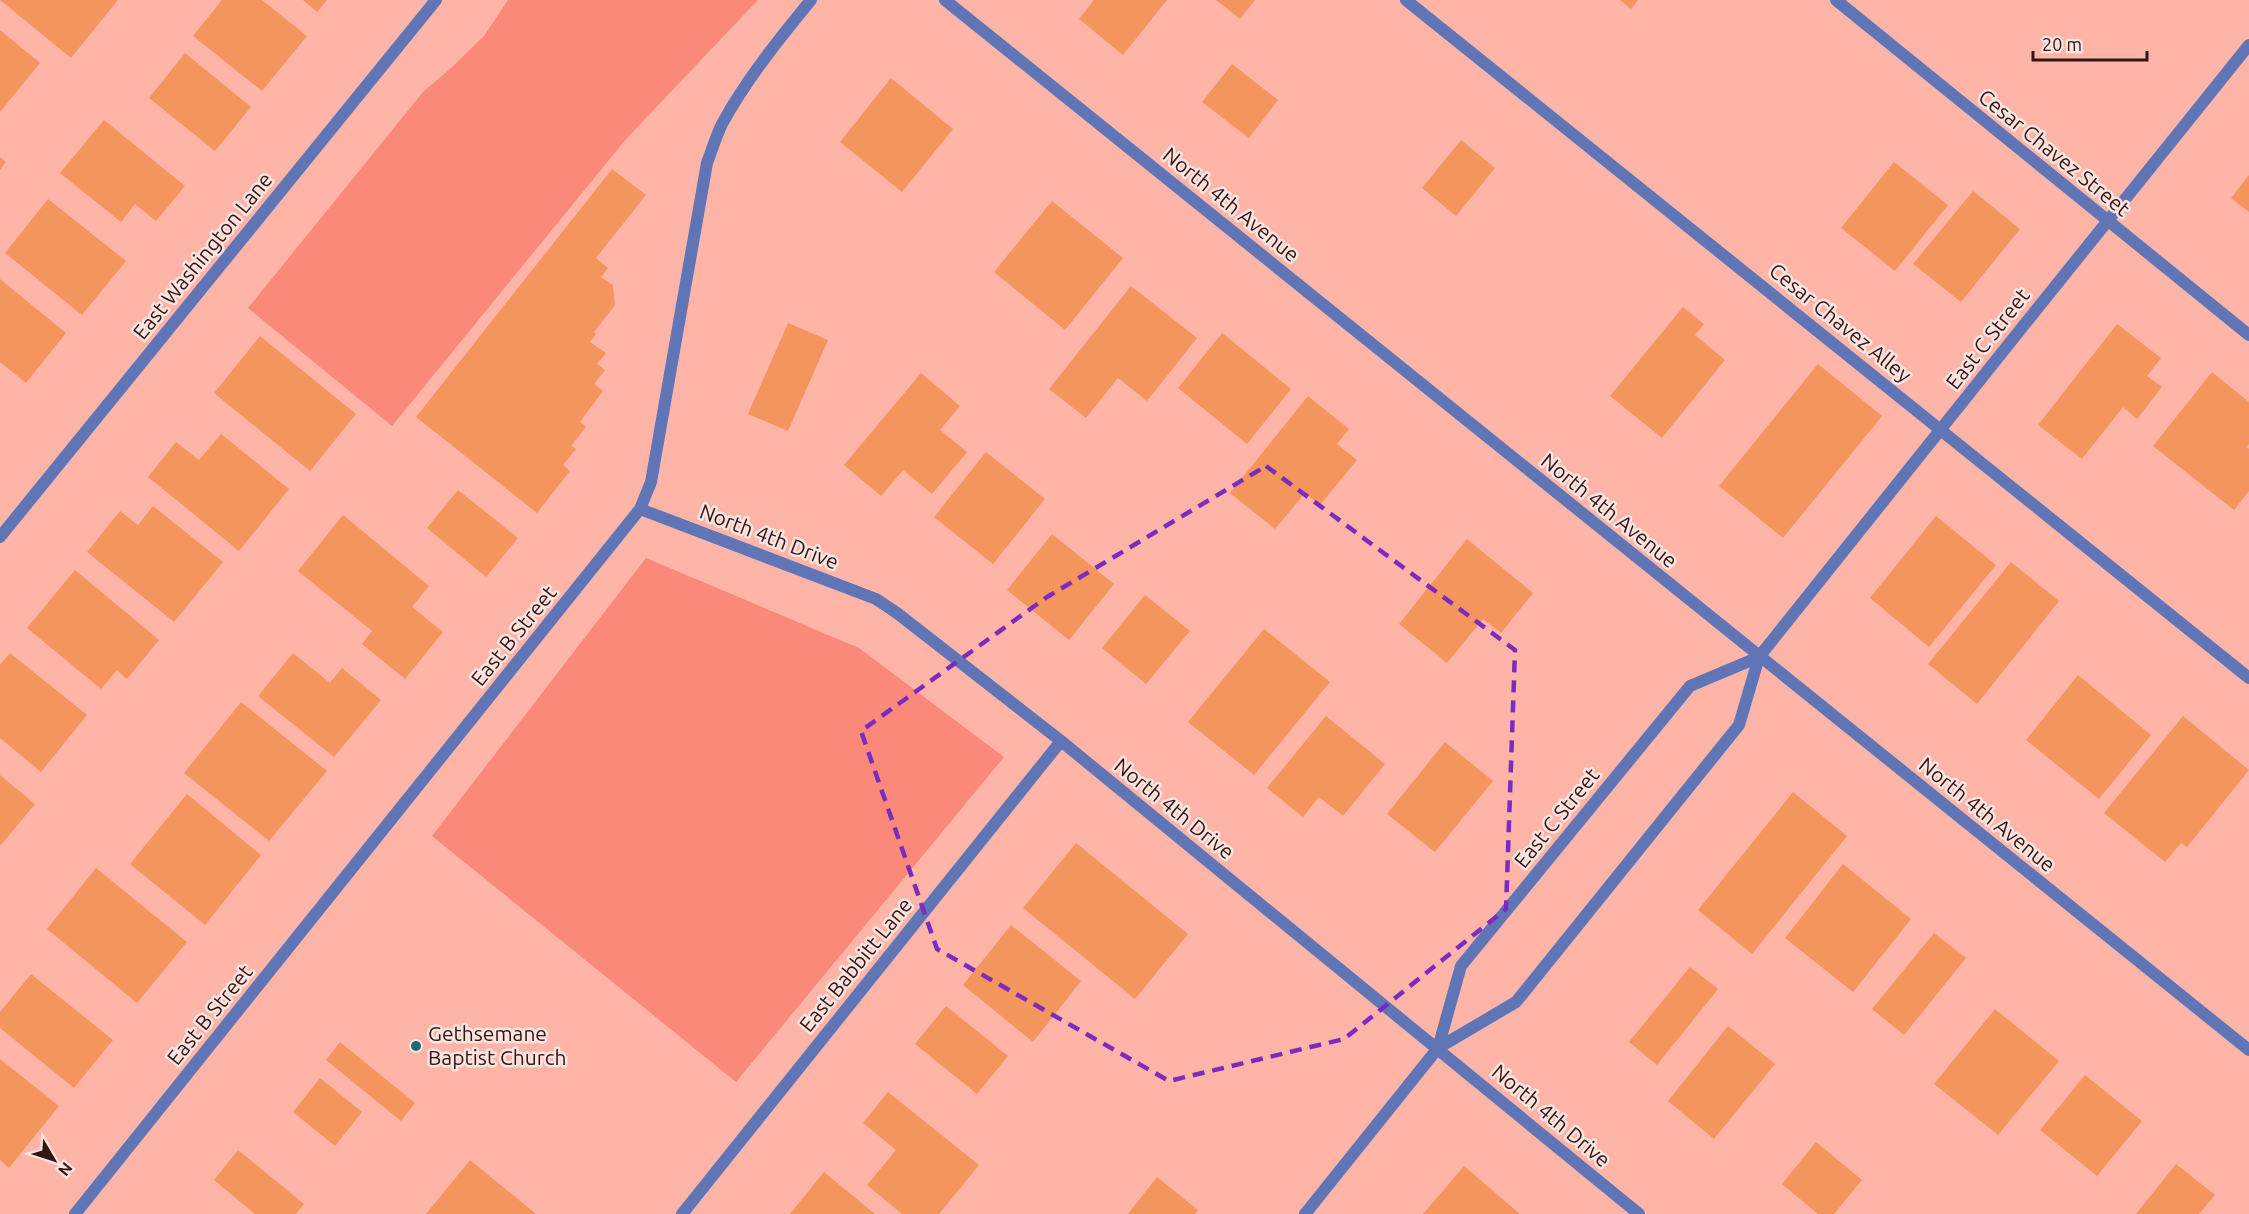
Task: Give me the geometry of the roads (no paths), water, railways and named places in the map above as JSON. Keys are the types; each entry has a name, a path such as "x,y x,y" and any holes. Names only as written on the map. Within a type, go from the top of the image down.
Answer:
{"street":[{"name":"East Washington Lane","path":"0,537 436,0"},
{"name":"East B Street","path":"75,1214 640,509 651,482 706,163 722,125 743,90 779,39 811,0"},
{"name":"North 4th Avenue","path":"945,0 2249,1050"},
{"name":"Cesar Chavez Alley","path":"1406,0 2249,678"},
{"name":"Cesar Chavez Street","path":"1836,0 2249,335"},
{"name":"East C Street","path":"1305,1214 1438,1048 1516,1002 1739,726 1759,657 1942,430 2106,220 2249,45"},
{"name":"North 4th Drive","path":"640,509 876,599 897,613 1061,741 1639,1214"},
{"name":"East C Street","path":"1438,1048 1461,966 1690,686 1759,657"},
{"name":"East Babbitt Lane","path":"682,1214 1061,741"}],"place":[{"name":"Gethsemane Baptist Church","path":"416,1046"}]}
